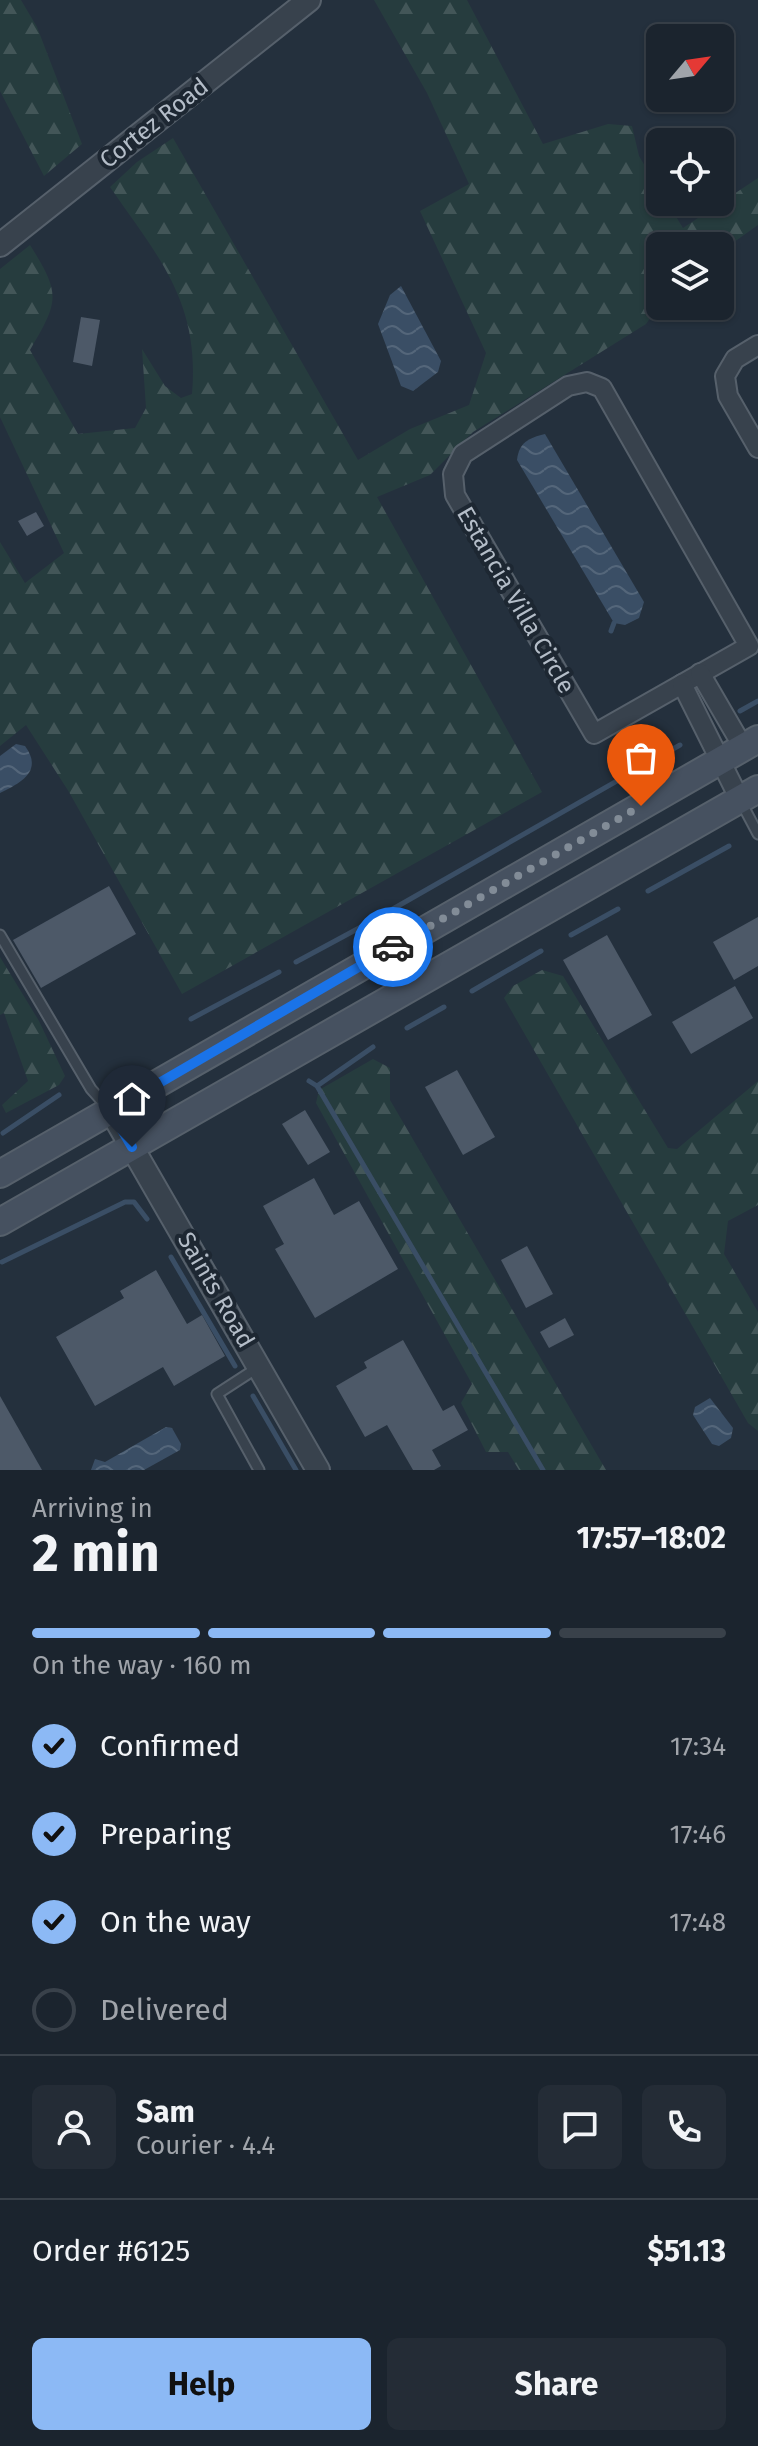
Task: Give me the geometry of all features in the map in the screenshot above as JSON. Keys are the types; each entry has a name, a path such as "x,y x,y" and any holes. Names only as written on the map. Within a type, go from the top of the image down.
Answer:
{"main road":[{"path":"0,1174 751,743"},
{"path":"0,1222 749,795"}],"street":[{"name":"Cortez Road","path":"0,245 309,0"},
{"path":"758,345 735,359 725,376 728,396 758,448"},
{"name":"Estancia Villa Circle","path":"587,382 602,388 749,646 700,673 594,734 455,495 453,474 463,454 568,386 587,382"},
{"path":"700,673 751,743"},
{"path":"682,684 720,761 749,795"},
{"name":"Saints Road","path":"111,1111 318,1470"}],"lane":[{"path":"749,795 758,834"},
{"path":"0,935 91,1089 111,1111"},
{"path":"259,1470 217,1394 260,1367"}],"green space":[{"path":"0,0 21,0 37,27 82,144 44,176 0,91"},
{"path":"374,0 467,0 543,144 608,124 632,126 639,156 646,168 646,216 676,216 683,228 701,216 734,216 734,194 758,178 758,225 734,242 734,232 646,232 646,320 649,320 646,324 473,432 430,475 377,497 542,792 182,994 69,792 26,725 0,746 0,542 25,583 64,553 0,417 0,269 30,245 47,275 51,287 51,308 30,350 78,434 135,428 146,408 142,349 165,386 181,398 192,394 193,362 182,307 160,259 110,187 137,162 173,138 358,460 410,429 469,405 486,353 420,211 469,184 427,93"},
{"path":"0,957 39,1021 65,1076 59,1085 6,1113 2,1105 28,1081 4,1013 0,1015"},
{"path":"542,970 563,976 668,1148 677,1149 758,1081 758,1205 728,1221 724,1254 758,1312 758,1431 748,1423 504,998 513,986"},
{"path":"373,1059 390,1068 390,1100 606,1470 519,1470 508,1452 486,1452 461,1403 472,1384 316,1103 319,1090"}],"water":[{"path":"401,286 441,361 438,372 413,391 401,386 378,324 390,295"},
{"path":"545,434 644,602 639,618 625,625 614,623 517,460 526,442"},
{"path":"16,744 25,746 32,762 31,769 16,785 0,793 0,756"},
{"path":"710,1398 733,1428 731,1438 719,1446 712,1444 693,1415 695,1407"},
{"path":"166,1427 172,1428 181,1444 180,1450 144,1470 91,1470 95,1459 105,1462"}],"building":[{"path":"81,317 100,320 92,366 73,362"},
{"path":"36,512 44,526 27,536 18,521"},
{"path":"109,886 136,934 41,988 13,940"},
{"path":"758,917 758,966 734,980 713,942"},
{"path":"607,935 652,1015 608,1040 563,960"},
{"path":"735,986 753,1018 691,1054 672,1022"},
{"path":"457,1070 495,1137 463,1155 425,1087"},
{"path":"305,1110 330,1152 308,1165 282,1124"},
{"path":"314,1178 334,1215 359,1201 398,1269 315,1318 275,1249 284,1244 263,1206"},
{"path":"527,1246 553,1294 526,1308 501,1260"},
{"path":"156,1270 187,1324 202,1315 225,1356 174,1386 163,1367 95,1406 56,1337 124,1298 120,1291"},
{"path":"565,1318 574,1335 549,1348 540,1332"},
{"path":"403,1340 443,1411 454,1405 468,1430 432,1450 441,1466 434,1470 413,1470 387,1425 365,1437 336,1386 367,1368 364,1362"},
{"path":"0,1396 42,1470 0,1470"}],"waterway":[{"path":"611,631 614,623"},
{"path":"740,711 758,701"},
{"path":"377,918 680,745"},
{"path":"648,891 729,846"},
{"path":"571,935 618,909"},
{"path":"296,962 361,927"},
{"path":"472,991 541,951"},
{"path":"191,1019 279,972"},
{"path":"407,1028 444,1007"},
{"path":"309,1081 317,1086 373,1047"},
{"path":"317,1086 543,1470"},
{"path":"3,1133 59,1095"},
{"path":"2,1262 125,1202 134,1202 147,1219"},
{"path":"171,1257 235,1366"},
{"path":"253,1396 296,1470"}],"way so far":[{"path":"393,947 641,806"}],"route":[{"path":"132,1147 111,1111 393,947"}]}
